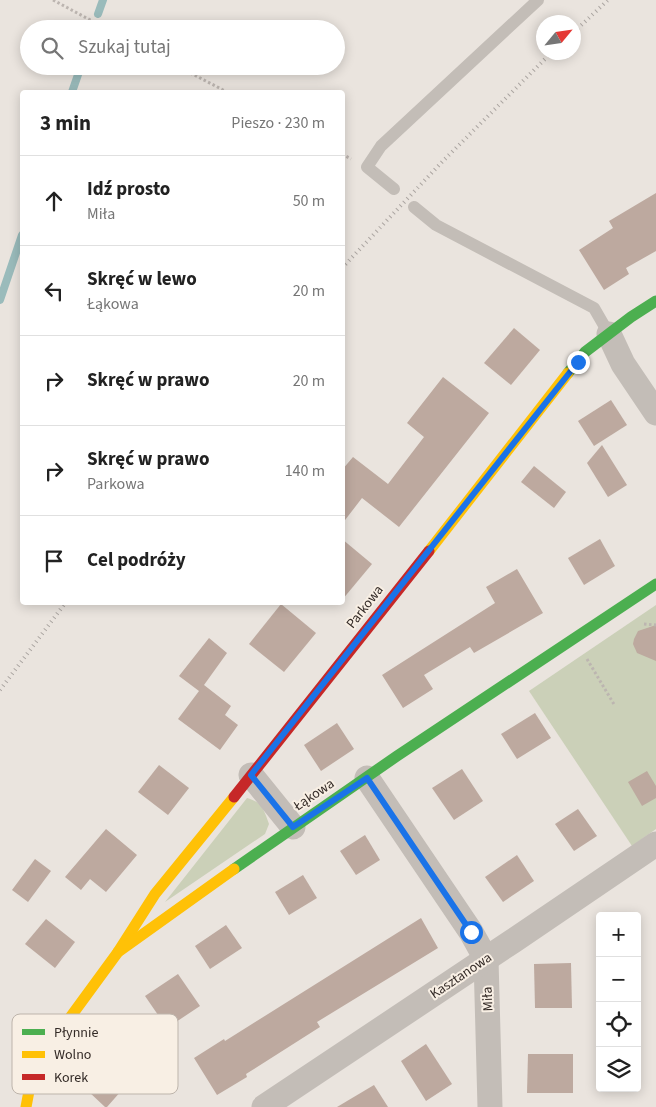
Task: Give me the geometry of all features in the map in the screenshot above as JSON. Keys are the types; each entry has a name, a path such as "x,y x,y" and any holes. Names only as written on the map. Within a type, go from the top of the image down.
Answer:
{"street":[{"name":"Parkowa","path":"118,952 155,894 585,352 631,317 656,301"},
{"path":"609,334 623,364 656,413"},
{"name":"Łąkowa","path":"73,1014 118,952 293,827 656,584"},
{"path":"251,775 293,827"},
{"name":"Miła","path":"367,778 471,932 486,959 490,1107"},
{"name":"Kasztanowa","path":"264,1107 656,844"},
{"name":"Łąkowa","path":"26,1107 29,1094"}],"lane":[{"path":"394,190 367,167 381,146 538,0"},
{"path":"414,207 436,225 594,308 609,334"}],"path":[{"path":"52,0 90,20"},
{"path":"194,75 222,90"},
{"path":"586,658 615,706"}],"green space":[{"path":"656,605 656,829 632,846 529,691"},
{"path":"247,798 259,804 264,811 269,824 265,834 165,902"}],"building":[{"path":"656,193 656,251 626,268 629,274 604,290 579,250 613,228 609,221"},
{"path":"514,328 540,350 511,385 484,363"},
{"path":"443,377 489,413 399,527 362,498 345,520 345,466 353,457 388,484 424,437 407,423"},
{"path":"611,400 627,425 594,446 578,421"},
{"path":"602,445 627,485 608,497 587,463"},
{"path":"534,466 566,492 554,508 521,482"},
{"path":"600,539 615,566 584,585 568,558"},
{"path":"345,542 372,564 345,596"},
{"path":"517,569 543,613 474,653 470,647 424,675 433,689 403,708 382,675 495,603 486,587"},
{"path":"280,605 316,633 284,672 249,644"},
{"path":"656,625 656,661 637,653 633,644 638,631"},
{"path":"209,638 227,653 204,685 231,706 225,715 238,725 220,750 178,719 199,691 179,676"},
{"path":"535,713 551,738 517,759 501,734"},
{"path":"337,723 354,749 321,771 304,745"},
{"path":"159,765 189,788 168,815 138,792"},
{"path":"462,769 483,801 454,820 432,788"},
{"path":"647,771 656,786 656,798 642,806 628,782"},
{"path":"578,809 597,836 574,851 555,824"},
{"path":"106,829 137,855 106,892 90,879 81,890 65,877"},
{"path":"365,835 380,860 356,875 340,851"},
{"path":"517,855 534,881 503,902 485,877"},
{"path":"35,859 51,871 28,902 12,890"},
{"path":"303,875 317,898 289,915 275,892"},
{"path":"421,918 438,948 317,1022 320,1027 246,1074 247,1077 217,1095 194,1058 224,1039 225,1041"},
{"path":"46,919 75,942 55,968 25,944"},
{"path":"226,925 242,948 210,969 195,946"},
{"path":"571,963 572,1008 535,1008 534,964"},
{"path":"178,974 200,1006 178,1021 178,1014 157,1014 145,996"},
{"path":"426,1044 452,1084 426,1101 401,1061"},
{"path":"528,1054 573,1054 573,1093 527,1093"},
{"path":"374,1085 388,1107 337,1107"},
{"path":"91,1094 118,1094 105,1107"}],"waterway":[{"path":"98,14 103,0"},
{"path":"73,90 78,75"},
{"path":"0,300 20,241"}],"railway":[{"path":"581,25 608,0"},
{"path":"345,265 442,162 544,60"},
{"path":"0,690 64,605"}],"traffic: fast":[{"path":"568,373 585,352 631,317 656,301"},
{"path":"234,869 397,756 656,584"}],"traffic: slow":[{"path":"429,551 568,373"},
{"path":"118,952 155,894 234,797"},
{"path":"73,1014 118,952 234,869"},
{"path":"26,1107 28,1094"}],"traffic: jam":[{"path":"234,797 429,551"}],"route":[{"path":"471,932 367,778 293,827 251,775 578,362"}]}
